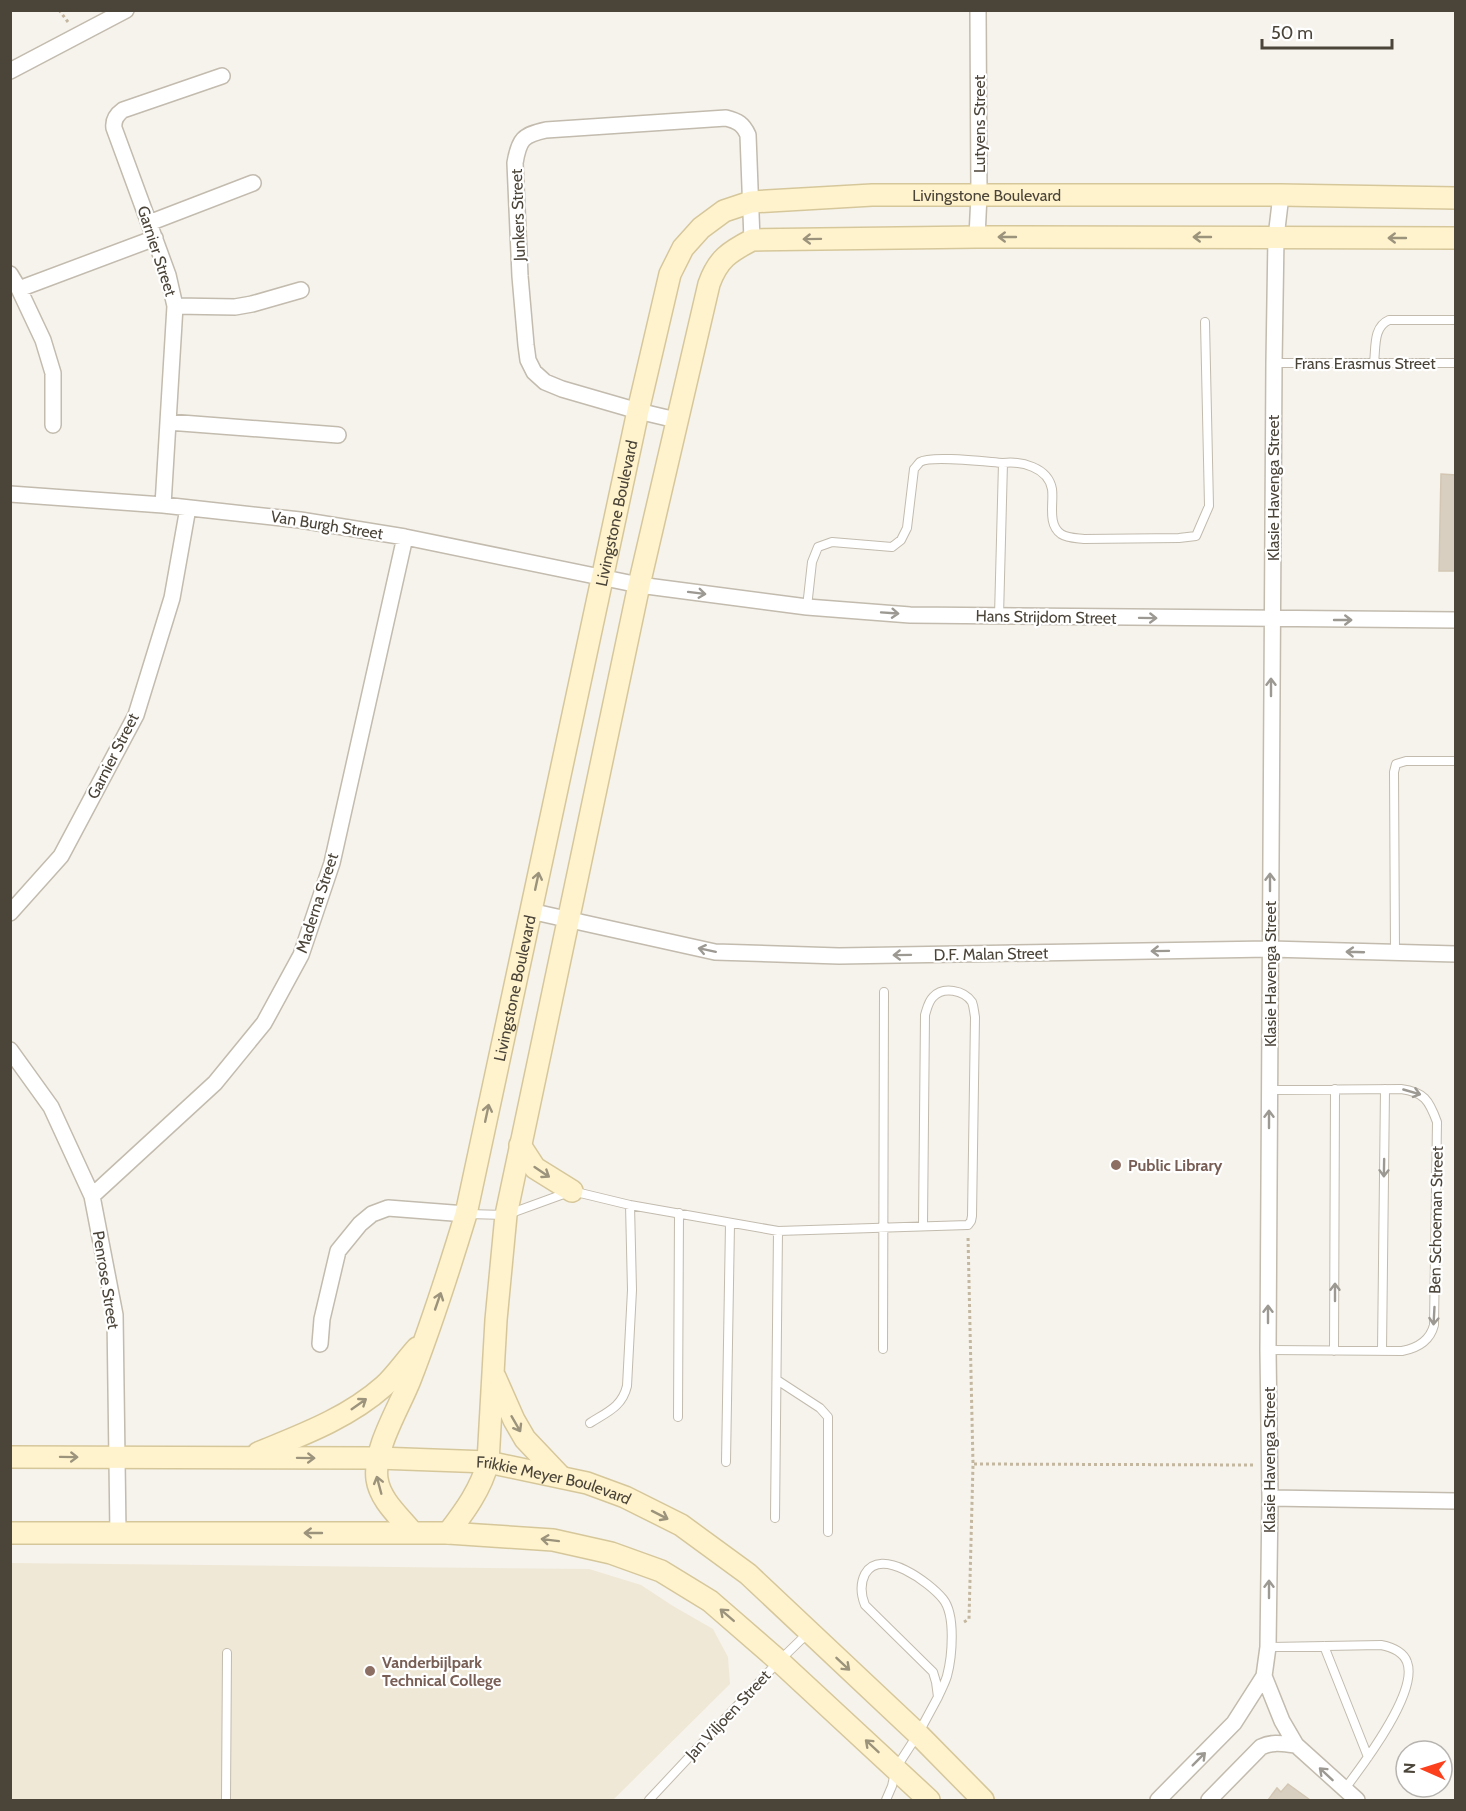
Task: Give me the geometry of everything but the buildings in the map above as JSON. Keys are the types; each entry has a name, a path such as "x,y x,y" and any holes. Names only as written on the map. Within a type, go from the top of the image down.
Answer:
{"street":[{"path":"10,71 126,10"},
{"name":"Lutyens Street","path":"977,237 979,195 978,10"},
{"name":"Garnier Street","path":"163,505 176,306 168,275 114,128 115,119 123,110 222,76"},
{"name":"Junkers Street","path":"676,420 562,389 545,382 534,372 528,360 520,276 516,163 518,148 531,134 546,130 726,118 738,121 745,127 748,135 752,240"},
{"path":"149,223 253,183"},
{"name":"Livingstone Boulevard","path":"412,1532 379,1489 376,1477 378,1458 410,1381 466,1214 638,411 670,274 683,248 701,228 724,211 751,202 872,195 1281,195 1455,198"},
{"name":"Klasie Havenga Street","path":"1281,195 1276,237 1274,363 1268,1350 1270,1498 1268,1647 1264,1676 1282,1721 1296,1745 1357,1800"},
{"path":"448,1533 476,1492 488,1462 496,1320 506,1215 639,585 676,420 714,269 731,251 752,240 977,237 1455,238"},
{"path":"19,289 155,238"},
{"path":"10,274 43,340 53,374 53,425"},
{"path":"176,306 235,307 301,290"},
{"path":"168,422 338,435"},
{"name":"Van Burgh Street","path":"10,494 163,505 300,520 405,537 639,585"},
{"name":"Garnier Street","path":"10,912 61,856 136,715 172,598 188,508"},
{"name":"Maderna Street","path":"92,1196 214,1083 264,1023 301,955 332,863 405,537"},
{"name":"Hans Strijdom Street","path":"639,585 807,607 910,615 1455,620"},
{"name":"D.F. Malan Street","path":"530,911 715,952 839,956 1270,949 1455,954"},
{"name":"Penrose Street","path":"10,1050 51,1107 92,1196 114,1315 118,1533"},
{"path":"520,1145 535,1168 572,1191"},
{"path":"320,1344 322,1319 338,1251 360,1224 372,1214 388,1208 466,1214"},
{"path":"249,1457 328,1423 356,1407 384,1385 424,1341"},
{"path":"493,1371 504,1399 525,1439 561,1477"},
{"name":"Frikkie Meyer Boulevard","path":"10,1457 378,1458 488,1462 587,1483 625,1497 681,1525 748,1574 918,1734 983,1800"},
{"path":"1270,1498 1455,1501"},
{"path":"10,1533 448,1533 553,1540 611,1553 661,1571 710,1601 779,1661 929,1800"},
{"path":"1158,1800 1234,1723 1264,1676"},
{"path":"1209,1800 1261,1748 1276,1743 1296,1745"}],"lane":[{"path":"1374,363 1377,334 1384,322 1389,320 1455,320"},
{"path":"807,607 812,562 818,547 832,542 892,547 901,540 907,528 914,469 928,459 1013,462 1035,467 1045,475 1052,487 1053,525 1060,533 1069,537 1084,539 1196,536 1209,506 1205,322"},
{"name":"Frans Erasmus Street","path":"1274,363 1455,363"},
{"path":"999,616 1003,463"},
{"path":"1395,953 1394,772 1396,764 1406,761 1455,761"},
{"path":"466,1214 506,1215 572,1191 630,1205 778,1231 968,1225 972,1216 975,1017 974,1005 968,997 950,990 940,992 933,997 926,1015 923,1225"},
{"path":"883,1349 884,992"},
{"path":"1334,1351 1335,1089"},
{"path":"1382,1351 1385,1089"},
{"name":"Ben Schoeman Street","path":"1268,1350 1402,1351 1414,1349 1431,1334 1434,1324 1437,1122 1430,1103 1414,1090 1270,1090"},
{"path":"590,1424 617,1406 624,1398 627,1386 632,1290 630,1205"},
{"path":"678,1417 679,1213"},
{"path":"726,1462 730,1224"},
{"path":"775,1518 778,1231"},
{"path":"777,1380 820,1408 828,1417 828,1532"},
{"path":"886,1800 896,1768 918,1734 938,1697 948,1675 951,1631 949,1613 942,1598 918,1578 896,1565 876,1564 866,1573 861,1588 865,1605 933,1672 938,1697"},
{"name":"Jan Viljoen Street","path":"649,1800 809,1632"},
{"path":"1268,1647 1381,1645 1390,1647 1402,1655 1408,1663 1409,1675 1402,1699 1383,1736 1344,1790"},
{"path":"1324,1646 1368,1757"},
{"path":"226,1800 227,1653"}],"path":[{"path":"951,1631 969,1618 973,1464 968,1225"},
{"path":"973,1464 1269,1466"}],"shaded area":[{"name":"Vanderbijlpark Technical College","path":"11,1563 589,1569 641,1585 713,1629 728,1657 730,1684 613,1800 11,1800"}],"place":[{"name":"Public Library","path":"1116,1165"},
{"name":"Vanderbijlpark Technical College","path":"370,1671"}]}
